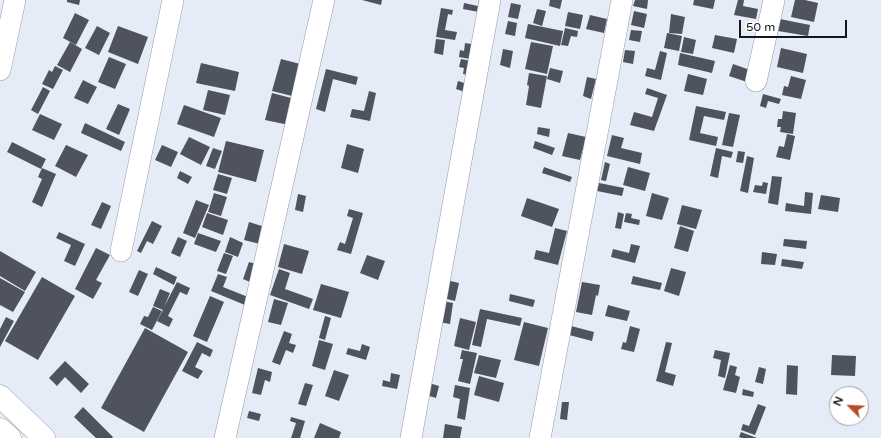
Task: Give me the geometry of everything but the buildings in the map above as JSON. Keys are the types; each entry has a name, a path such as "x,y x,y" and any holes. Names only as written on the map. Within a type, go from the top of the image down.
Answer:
{"main road":[{"path":"0,396 44,438"},
{"path":"0,428 10,438"}],"street":[{"path":"0,70 15,0"},
{"path":"121,251 173,0"},
{"path":"225,438 324,0"},
{"path":"411,438 490,0"},
{"path":"540,438 622,0"},
{"path":"756,81 774,0"}]}
